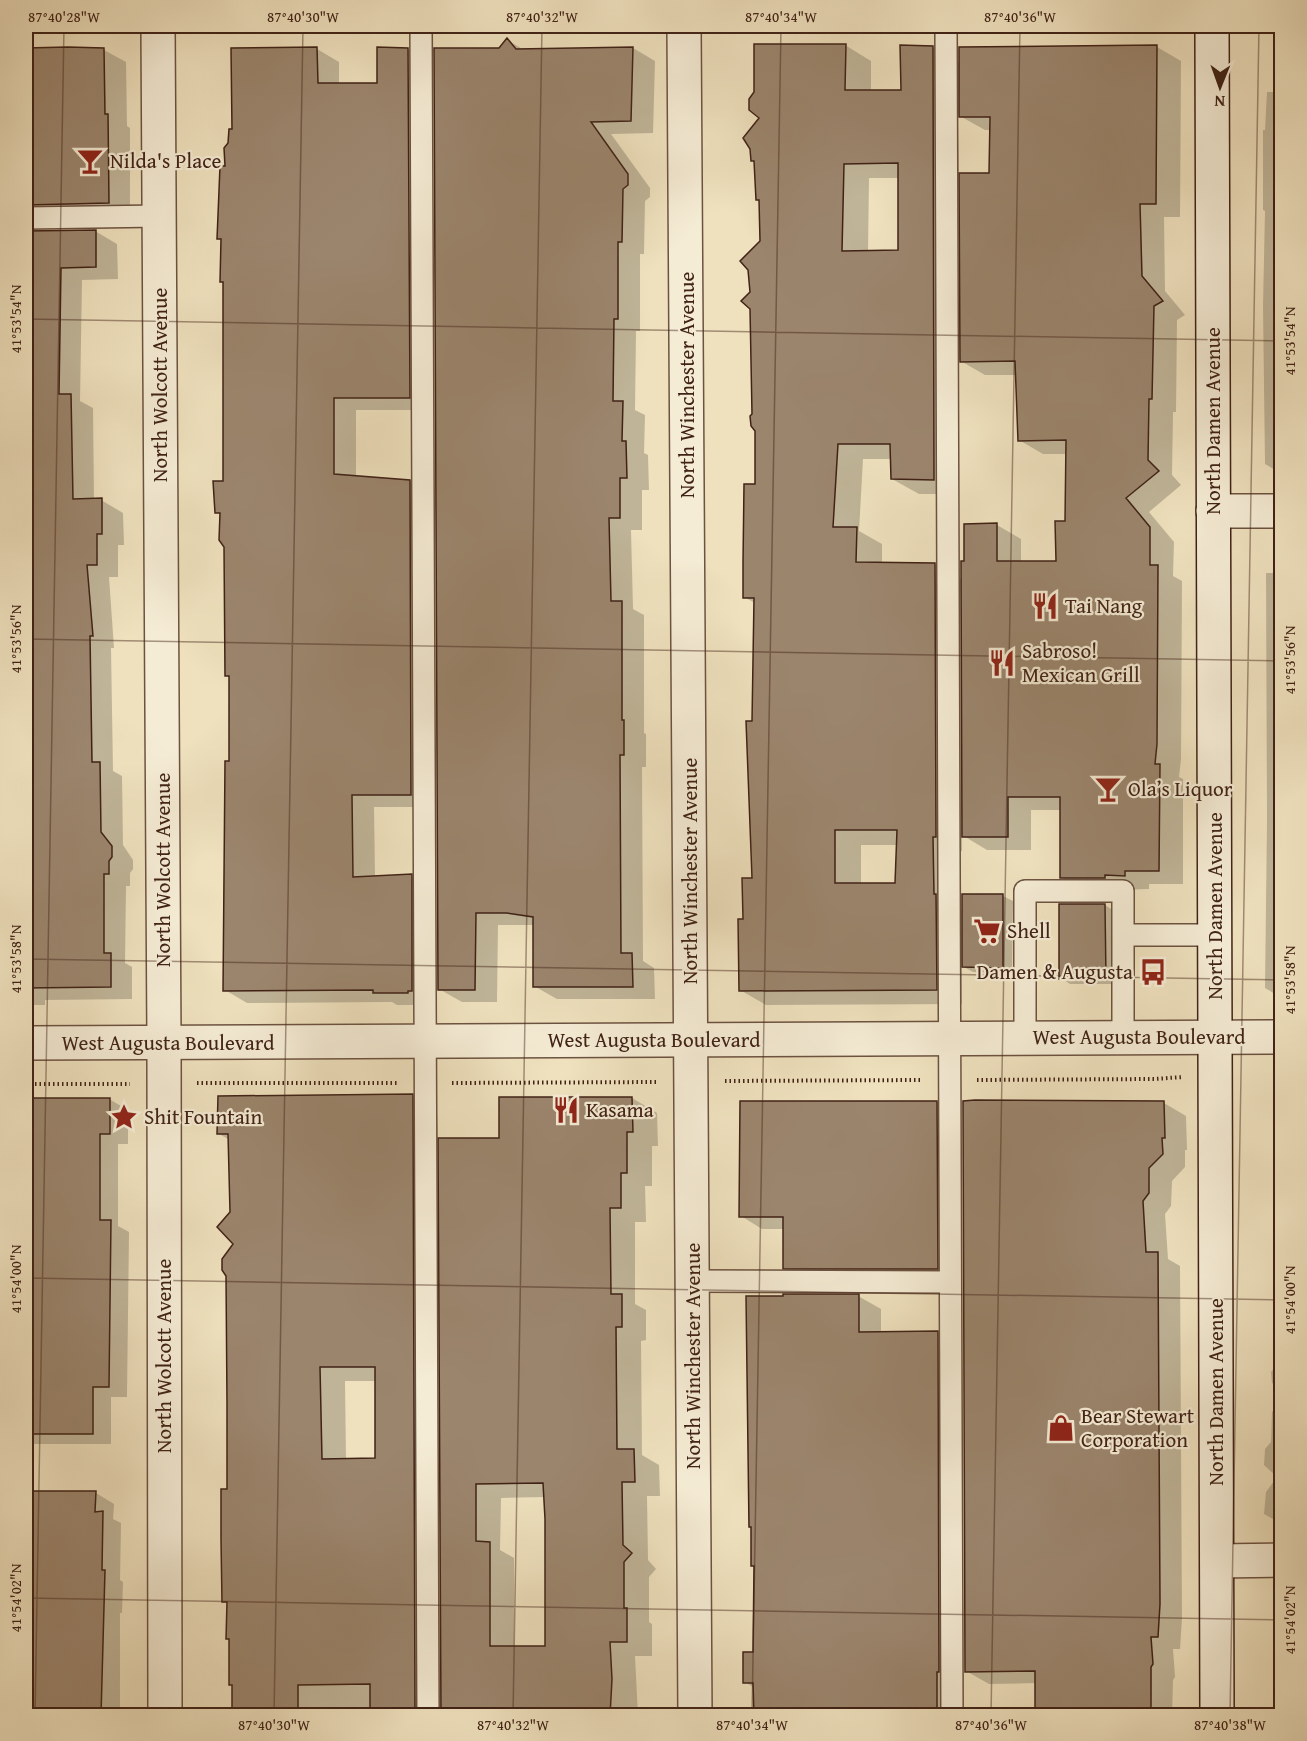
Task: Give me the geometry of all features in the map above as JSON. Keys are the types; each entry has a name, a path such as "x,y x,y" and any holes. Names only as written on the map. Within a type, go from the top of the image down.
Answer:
{"street":[{"name":"North Wolcott Avenue","path":"158,26 165,1716"},
{"name":"North Winchester Avenue","path":"684,26 696,1716"},
{"name":"North Damen Avenue","path":"1212,26 1217,1716"},
{"path":"1214,511 1281,511"},
{"name":"West Augusta Boulevard","path":"26,1043 1281,1037"},
{"path":"1217,1561 1281,1560"}],"lane":[{"path":"421,26 428,1716"},
{"path":"946,26 951,1716"},
{"path":"26,218 160,216"},
{"path":"1025,1038 1025,891 1122,891 1123,1037"},
{"path":"1123,935 1215,935"},
{"path":"692,1281 950,1282"}],"path":[{"path":"26,1084 120,1084"}],"building":[{"path":"507,38 516,49 633,47 631,121 591,122 628,174 628,185 623,189 622,242 618,242 618,319 614,319 613,401 623,401 622,441 626,441 627,478 620,478 620,518 609,518 611,601 622,601 624,755 620,755 621,953 632,953 633,987 533,987 533,917 507,913 476,913 475,990 438,990 434,48 499,48"},
{"path":"754,44 846,44 845,90 901,90 900,45 933,46 934,480 891,479 890,444 838,444 833,527 857,527 856,562 935,563 936,837 933,837 937,990 739,991 738,919 743,919 742,878 752,878 746,721 752,721 754,598 743,598 744,484 755,484 755,431 751,426 750,416 752,414 750,309 741,301 750,292 748,270 740,261 760,241 759,200 756,200 754,161 751,161 750,149 743,138 759,118 749,110 749,99 754,92","holes":["898,163 898,250 842,251 844,164","835,830 897,830 895,883 835,883"]},
{"path":"1157,45 1156,204 1140,204 1142,276 1163,301 1154,306 1152,399 1149,399 1148,460 1159,471 1126,498 1150,527 1150,565 1158,565 1155,764 1160,764 1159,871 1125,871 1125,876 1105,875 1105,878 1060,878 1060,797 1008,797 1008,837 962,837 961,561 964,561 964,524 997,523 997,561 1056,561 1055,521 1065,521 1066,440 1018,441 1015,361 960,362 959,173 989,173 990,117 959,117 959,47"},
{"path":"317,47 318,83 377,83 377,47 408,48 410,398 334,398 334,474 410,480 411,795 352,795 353,877 412,874 412,991 408,993 373,993 373,990 223,991 225,761 229,761 229,676 225,676 224,547 219,540 220,513 215,513 213,481 223,481 223,282 220,282 221,239 217,239 220,166 225,166 224,148 228,143 229,129 232,129 231,48"},
{"path":"26,48 104,48 105,114 108,114 109,203 26,205"},
{"path":"96,230 96,267 61,268 59,394 71,394 73,499 102,498 102,534 97,534 97,565 87,565 93,636 90,636 92,762 100,762 101,832 112,846 109,874 104,874 104,953 111,953 111,987 26,988 26,231"},
{"name":"Shell","path":"962,894 1003,894 1003,968 962,967"},
{"name":"Shell","path":"1059,904 1105,904 1106,979 1059,979"},
{"path":"413,1094 415,1716 370,1716 370,1684 298,1685 298,1716 232,1716 229,1639 226,1639 227,1602 222,1602 221,1489 227,1489 226,1276 222,1270 222,1259 233,1244 217,1227 230,1212 228,1134 217,1134 218,1096","holes":["320,1367 375,1367 375,1458 322,1459"]},
{"path":"499,1097 632,1097 633,1132 627,1132 627,1173 621,1173 621,1208 610,1208 611,1294 622,1294 622,1327 616,1327 617,1449 634,1449 635,1482 622,1482 623,1545 632,1553 624,1562 627,1642 610,1642 612,1679 610,1716 441,1716 438,1138 499,1138","holes":["543,1483 545,1646 490,1646 490,1542 476,1541 476,1484"]},
{"path":"26,1098 110,1098 110,1134 100,1134 100,1220 111,1220 109,1387 93,1387 93,1434 26,1434"},
{"path":"740,1101 937,1101 938,1269 783,1269 783,1217 739,1217"},
{"name":"Bear Stewart Corporation","path":"963,1101 1164,1101 1163,1154 1149,1168 1149,1193 1143,1201 1146,1252 1158,1252 1160,1604 1158,1637 1151,1637 1153,1664 1151,1667 1151,1709 1144,1708 1144,1716 1035,1716 1035,1671 965,1672"},
{"path":"783,1294 859,1294 859,1332 938,1331 939,1672 937,1672 937,1716 754,1716 753,1683 743,1683 743,1652 753,1652 754,1566 751,1566 751,1527 749,1527 746,1296 783,1296"},
{"path":"26,1491 96,1491 95,1512 103,1511 102,1570 105,1570 101,1716 26,1716"}],"place":[{"name":"Nilda's Place","path":"90,161"},
{"name":"Tai Nang","path":"1045,606"},
{"name":"Sabroso! Mexican Grill","path":"1002,663"},
{"name":"Ola’s Liquor","path":"1108,789"},
{"name":"Shell","path":"987,931"},
{"name":"Damen & Augusta","path":"1153,972"},
{"name":"Kasama","path":"566,1110"},
{"name":"Shit Fountain","path":"124,1117"},
{"name":"Bear Stewart Corporation","path":"1061,1428"}]}
